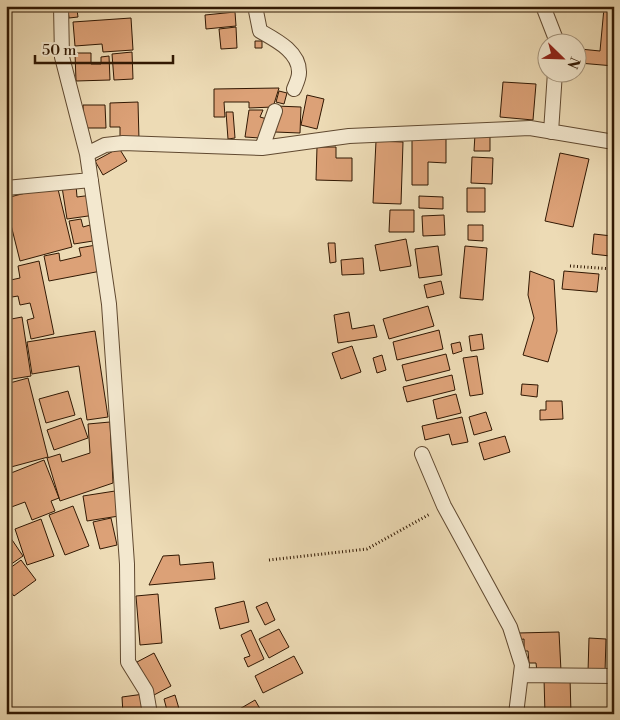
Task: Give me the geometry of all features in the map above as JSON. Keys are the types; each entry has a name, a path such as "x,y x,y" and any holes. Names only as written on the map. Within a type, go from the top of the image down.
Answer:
{"street":[{"path":"61,6 62,57 87,154 109,304 127,564 128,662 146,691 150,714"},
{"path":"255,6 260,30 281,43 297,60 299,74 294,89"},
{"path":"543,6 553,32"},
{"path":"551,132 554,82"},
{"path":"262,148 275,111"},
{"path":"87,154 105,145 262,148 349,136 530,128 614,142"},
{"path":"6,188 91,180"},
{"path":"422,454 444,506 510,627 522,665 516,714"},
{"path":"521,675 614,676"}],"path":[{"path":"570,266 614,268"},
{"path":"269,560 367,549 444,506"}],"building":[{"path":"77,6 113,6 113,10 77,10"},
{"path":"139,6 174,6 139,9"},
{"path":"198,6 211,6 210,12 198,11"},
{"path":"604,8 614,9 614,66 588,64 588,50 600,51"},
{"path":"77,10 78,17 69,18 68,11"},
{"path":"235,12 236,26 206,29 205,15"},
{"path":"131,18 133,50 103,52 102,44 75,46 73,22"},
{"path":"236,27 237,48 221,49 219,29"},
{"path":"255,41 262,41 262,48 255,48"},
{"path":"132,52 133,79 114,80 112,54"},
{"path":"75,53 91,53 91,64 101,64 101,57 109,56 110,80 76,81"},
{"path":"503,82 536,84 533,120 500,117"},
{"path":"279,88 273,107 249,108 249,102 224,102 225,117 214,117 214,89"},
{"path":"279,91 287,93 284,104 276,102"},
{"path":"307,95 324,99 317,129 301,125"},
{"path":"138,102 139,140 120,140 120,127 110,127 110,103"},
{"path":"83,105 105,105 106,128 84,128"},
{"path":"276,106 301,107 300,133 275,132"},
{"path":"249,110 263,110 260,117 267,119 260,138 245,137"},
{"path":"226,112 233,112 235,138 228,139"},
{"path":"475,134 490,135 490,151 474,151"},
{"path":"412,138 446,138 446,163 428,162 428,185 412,185"},
{"path":"376,141 403,142 401,204 373,203"},
{"path":"317,147 336,147 336,158 352,158 352,181 316,180"},
{"path":"119,148 127,161 103,175 95,161"},
{"path":"560,153 589,159 573,227 545,221"},
{"path":"472,157 493,158 492,184 471,183"},
{"path":"57,185 72,247 20,261 6,205 6,198"},
{"path":"76,185 77,197 92,195 95,215 67,219 62,187"},
{"path":"467,188 485,188 485,212 467,212"},
{"path":"419,196 443,197 443,209 419,208"},
{"path":"390,210 414,210 414,232 389,232"},
{"path":"444,215 445,235 423,236 422,216"},
{"path":"81,219 83,227 90,225 93,241 74,244 69,221"},
{"path":"468,225 483,225 483,241 468,240"},
{"path":"594,234 612,236 610,256 592,254"},
{"path":"406,239 411,266 380,271 375,245"},
{"path":"328,243 335,243 336,262 330,263"},
{"path":"96,245 101,271 49,281 44,256 59,253 60,261 81,256 79,248"},
{"path":"438,246 442,275 419,278 415,249"},
{"path":"465,246 487,248 483,300 460,298"},
{"path":"363,258 364,274 342,275 341,260"},
{"path":"39,261 54,334 31,339 27,320 34,318 30,303 20,305 18,296 12,297 11,292 6,293 6,281 20,278 18,266"},
{"path":"530,271 554,280 557,331 548,362 523,355 534,318 528,295"},
{"path":"564,271 599,274 597,292 562,289"},
{"path":"441,281 444,294 427,298 424,285"},
{"path":"428,306 434,326 389,339 383,319"},
{"path":"349,312 352,329 374,325 377,337 338,343 334,315"},
{"path":"22,317 31,376 6,380 6,320"},
{"path":"439,330 443,349 397,360 393,342"},
{"path":"95,331 108,417 87,420 79,366 32,374 27,342"},
{"path":"482,334 484,349 471,351 469,336"},
{"path":"460,342 462,351 453,354 451,344"},
{"path":"352,346 361,372 341,379 332,353"},
{"path":"446,354 450,370 406,381 402,365"},
{"path":"382,355 386,370 377,373 373,358"},
{"path":"477,356 483,394 470,396 463,358"},
{"path":"452,375 455,390 407,402 403,387"},
{"path":"28,378 48,457 11,467 6,450 6,384"},
{"path":"522,384 538,385 537,397 521,395"},
{"path":"68,391 75,415 46,423 39,399"},
{"path":"456,394 461,413 437,419 433,400"},
{"path":"546,401 562,401 563,419 540,420 540,410 546,410"},
{"path":"486,412 492,430 474,435 469,417"},
{"path":"462,417 468,442 452,445 449,434 425,440 422,426"},
{"path":"81,418 88,438 54,450 47,430"},
{"path":"110,422 113,483 60,501 47,458 60,454 62,462 90,453 88,424"},
{"path":"505,436 510,452 484,460 479,443"},
{"path":"44,460 59,498 51,501 55,511 32,520 25,502 6,509 6,475"},
{"path":"115,491 119,516 87,521 83,496"},
{"path":"73,506 89,546 65,555 49,515"},
{"path":"111,518 117,545 100,549 93,522"},
{"path":"41,519 54,556 27,565 15,529"},
{"path":"6,531 23,556 7,567 6,566"},
{"path":"179,555 180,565 213,562 215,579 149,585 163,556"},
{"path":"21,560 36,580 14,596 6,586 6,571"},
{"path":"158,594 162,643 140,645 136,596"},
{"path":"244,601 249,622 220,629 215,608"},
{"path":"267,602 275,620 265,625 256,607"},
{"path":"279,629 289,647 269,658 259,639"},
{"path":"251,630 264,659 248,667 244,658 250,656 241,635"},
{"path":"559,632 561,671 537,672 536,663 529,663 528,651 524,651 524,639 518,640 518,633"},
{"path":"614,632 614,670 613,670"},
{"path":"589,638 606,639 605,672 588,672"},
{"path":"154,653 171,686 154,695 137,662"},
{"path":"294,656 303,673 263,693 255,676"},
{"path":"570,678 571,714 545,714 544,679"},
{"path":"144,694 145,714 123,714 122,697"},
{"path":"175,695 180,712 168,714 164,699"},
{"path":"255,700 263,714 231,714"}]}
